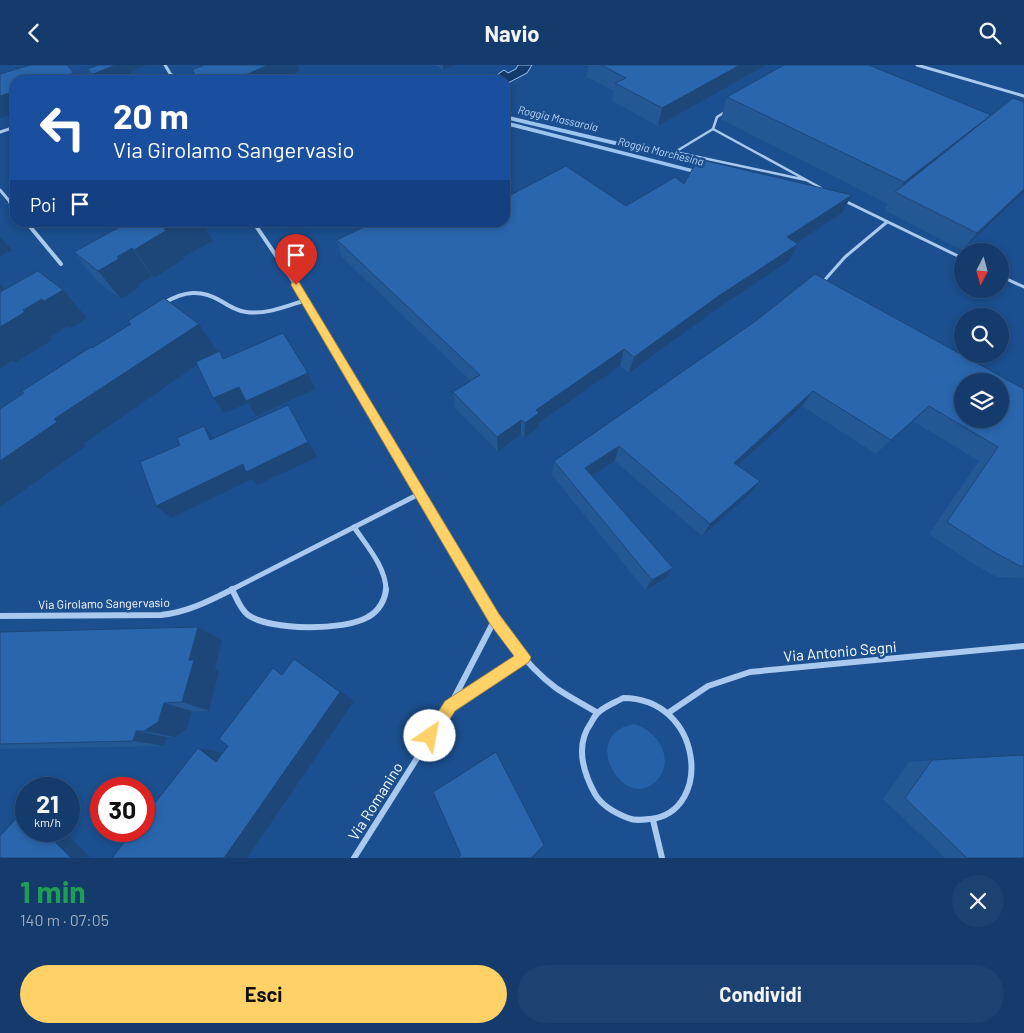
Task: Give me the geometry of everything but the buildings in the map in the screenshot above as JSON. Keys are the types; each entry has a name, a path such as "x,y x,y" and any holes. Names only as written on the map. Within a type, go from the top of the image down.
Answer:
{"street":[{"path":"165,65 172,75"},
{"path":"918,65 1024,96"},
{"path":"0,190 10,202"},
{"path":"30,227 61,264"},
{"path":"257,227 306,300 495,619 524,657 557,688 596,712"},
{"path":"160,305 179,295 201,291 210,294 235,309 252,313 306,300"},
{"name":"Via Girolamo Sangervasio","path":"0,616 161,615 178,613 197,607 421,493"},
{"path":"232,589 240,607 249,615 261,621 280,624 330,626 353,623 368,618 379,609 385,598 386,586 383,575 354,527"},
{"name":"Via Romanino","path":"354,858 450,706 495,619"},
{"name":"Via Antonio Segni","path":"668,713 708,686 750,672 1024,646"},
{"name":"Via Romanino","path":"450,706 524,657"},
{"path":"623,698 638,698 654,703 668,713 684,733 689,747 691,774 689,787 675,808 665,816 653,820 632,820 612,811 602,803 589,784 584,773 581,751 586,729 596,712 609,703 623,698"},
{"path":"653,820 662,858"}],"lane":[{"path":"725,112 717,117 713,129 675,152 806,180"},
{"path":"713,129 822,189"},
{"path":"837,197 954,254"},
{"path":"818,288 845,257 887,222"},
{"path":"1009,280 1024,287"}],"shaded area":[{"path":"518,65 532,65 527,73 510,82 510,75 497,75 504,70 508,73 516,69"},
{"path":"634,724 650,732 661,746 664,755 665,763 662,772 657,780 645,788 632,788 621,781 612,769 608,756 609,742 617,731"}],"waterway":[{"name":"Roggia Massarola","path":"510,118 636,148"},
{"name":"Roggia Marchesina","path":"510,124 702,173"}],"route":[{"path":"296,285 495,619 524,657 450,706 430,736"}]}
